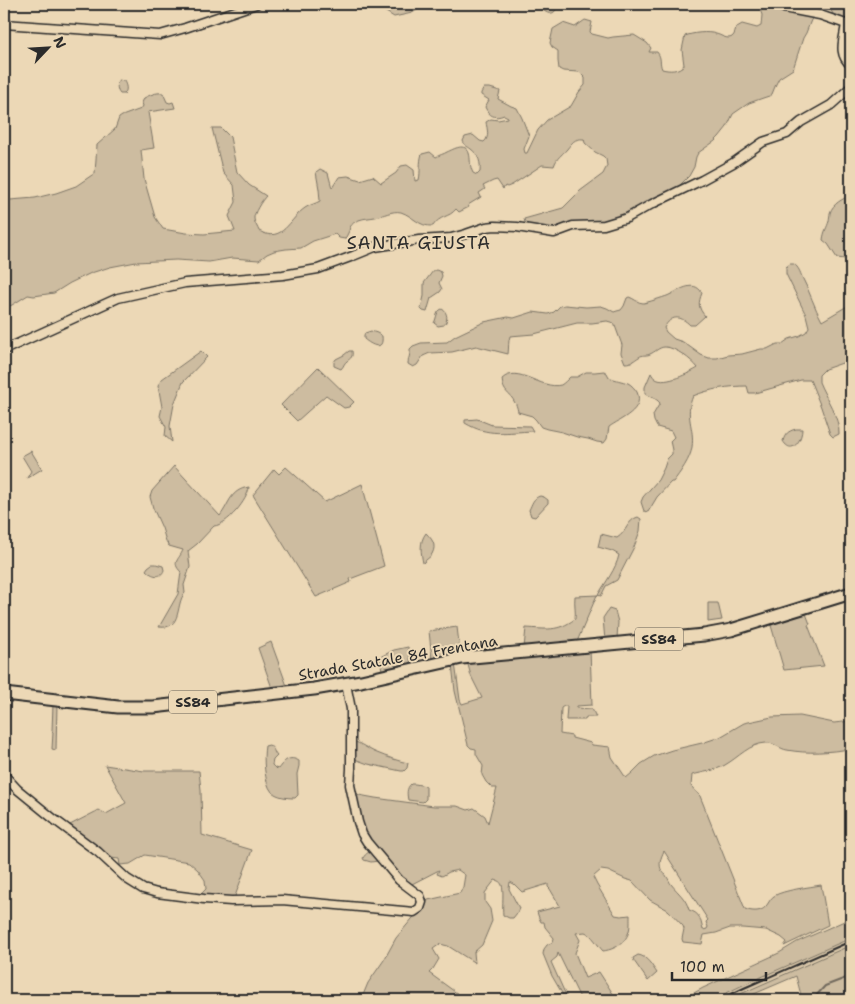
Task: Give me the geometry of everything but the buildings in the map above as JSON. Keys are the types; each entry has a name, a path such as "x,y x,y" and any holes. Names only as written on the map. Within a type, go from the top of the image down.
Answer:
{"main road":[{"name":"Strada Statale 84 Frentana","path":"4,694 118,707 144,707 214,701 346,684 462,658 704,635 746,625 851,593"}],"street":[{"path":"4,24 160,35 256,4"},
{"path":"783,4 784,8 820,14 849,24 842,52 847,62 851,65"},
{"path":"4,350 118,298 185,283 282,275 318,269 375,247 420,240 451,238 500,225 554,233 573,226 604,225 627,218 733,163 764,142 787,134 801,122 831,105 851,87"},
{"path":"4,776 55,820 98,852 127,879 143,889 157,893 204,899 231,901 282,900 414,912 420,908 422,902 420,896 400,880 367,842 358,822 350,785 350,708 346,684"}],"shaded area":[{"path":"373,4 429,4 412,13 394,17"},
{"path":"540,4 572,4 565,6 554,5 557,8 555,11 547,13"},
{"path":"758,4 817,4 817,15 811,20 803,38 793,69 779,78 772,94 749,103 733,114 727,127 719,137 698,153 689,176 675,190 623,217 607,221 583,222 565,229 528,232 524,219 563,208 580,191 603,174 607,166 606,159 585,143 584,139 578,139 559,157 554,166 542,165 512,185 505,186 503,189 497,180 493,181 483,186 485,189 479,193 481,197 468,205 469,207 459,212 456,209 433,226 424,225 401,212 394,212 356,221 350,227 345,239 339,238 335,234 313,241 301,248 274,251 259,260 232,258 209,262 176,260 136,262 110,267 91,273 54,293 28,295 4,308 4,203 10,200 35,198 56,193 76,186 95,173 97,145 115,129 119,118 141,109 144,98 151,95 163,93 167,102 173,102 175,108 148,112 154,148 141,150 144,179 155,217 163,229 204,234 235,231 229,216 236,202 234,185 223,173 212,128 221,128 230,137 237,172 249,185 266,196 254,217 259,231 274,234 285,228 305,208 320,201 316,172 320,169 328,173 332,188 339,177 348,176 360,180 373,176 381,183 396,173 401,166 407,165 414,170 415,181 419,180 422,154 430,152 436,157 462,147 469,153 473,173 477,175 480,172 479,159 474,151 463,141 465,137 473,135 484,142 488,135 486,122 491,119 508,118 504,115 495,117 488,113 485,107 489,100 481,95 484,88 500,91 498,99 517,108 529,136 524,149 525,153 527,153 538,130 547,120 571,106 585,85 585,78 579,72 559,69 558,51 550,43 553,29 563,23 575,27 585,20 592,22 590,32 592,34 608,38 634,35 647,43 651,48 649,52 657,52 662,69 674,70 684,65 682,50 685,36 696,33 709,33 730,38 734,35 737,27 742,24 757,28 761,26 762,15"},
{"path":"830,4 851,4 851,23 836,18 830,8"},
{"path":"119,80 124,81 126,89 124,94 120,94 118,91 117,85"},
{"path":"851,195 851,256 845,259 837,258 823,240 823,237 833,207"},
{"path":"794,264 799,270 822,321 851,305 851,360 825,369 819,375 819,382 837,421 839,434 833,437 830,434 810,380 801,380 755,393 749,393 747,386 740,386 726,387 693,396 689,410 693,440 690,456 673,482 657,497 648,512 644,511 641,502 658,480 667,459 672,454 670,441 674,437 671,431 657,427 653,415 660,403 645,394 645,387 651,373 656,379 665,381 698,368 688,358 669,348 663,347 649,355 625,363 621,353 622,345 614,323 607,321 577,323 534,334 510,336 508,354 476,346 452,352 430,353 423,356 417,365 413,367 408,364 410,349 413,346 421,343 447,342 484,322 508,317 514,318 533,312 548,314 565,305 601,306 614,312 621,310 629,297 645,303 690,286 699,289 702,293 699,305 705,316 695,325 690,325 679,318 670,321 664,328 674,339 683,342 701,355 709,358 767,349 799,336 806,332 809,327 806,315 786,274 786,267"},
{"path":"433,271 441,272 442,276 439,283 442,289 431,298 427,312 423,311 421,309 424,283"},
{"path":"442,309 447,317 444,325 438,326 434,323"},
{"path":"371,331 382,336 379,346 373,345 364,339 365,333"},
{"path":"201,351 207,357 183,382 174,404 170,426 172,442 165,436 166,427 160,416 162,407 158,385 162,379"},
{"path":"352,351 352,356 341,369 334,366 336,359"},
{"path":"318,367 354,402 349,407 344,408 326,395 297,421 281,405"},
{"path":"604,371 609,377 631,385 639,398 635,409 609,427 607,439 604,443 541,427 532,416 518,412 515,403 504,388 502,379 508,375 515,374 553,386 561,385 570,377 577,377 586,372"},
{"path":"477,419 492,425 530,426 533,431 490,432 465,423 465,420"},
{"path":"802,429 802,433 796,445 790,447 783,441 789,432"},
{"path":"31,451 42,469 27,478 31,471 22,456"},
{"path":"174,466 220,516 234,494 249,487 241,505 231,517 214,526 188,551 190,567 184,585 185,593 177,615 172,624 167,627 159,627 178,594 181,572 176,563 183,550 169,546 150,497 152,491"},
{"path":"286,467 325,502 362,484 384,566 350,579 351,582 316,597 253,495 274,469 279,474"},
{"path":"540,496 548,500 548,503 535,517 531,516 529,510 534,500"},
{"path":"638,517 641,519 640,531 617,580 606,586 601,596 597,595 613,571 619,555 598,547 601,534 617,538 631,521"},
{"path":"426,533 432,540 434,548 431,555 423,563 421,544"},
{"path":"152,564 163,566 164,570 161,575 156,576 146,570"},
{"path":"597,595 576,644 524,648 526,628 552,629 563,626 575,619 575,596"},
{"path":"708,603 718,603 722,620 708,622"},
{"path":"609,609 615,611 618,622 617,639 605,641 603,618"},
{"path":"805,611 810,624 808,625 824,666 784,670 770,622"},
{"path":"457,627 460,652 432,660 429,631"},
{"path":"271,642 287,686 272,688 258,648"},
{"path":"408,647 411,664 382,671 380,657 394,650"},
{"path":"590,649 592,705 576,706 576,708 592,709 596,717 586,717 585,720 566,720 567,706 564,706 561,708 560,734 572,736 572,738 591,743 592,745 610,747 612,757 626,778 641,764 654,756 720,737 744,723 772,717 800,716 834,723 851,721 850,749 803,752 784,749 769,743 760,744 749,748 721,767 692,775 691,786 700,796 745,909 759,911 767,905 772,897 778,894 821,885 828,925 784,946 787,942 766,930 742,928 730,928 704,935 702,944 683,942 683,926 668,910 650,900 632,881 601,870 593,877 615,915 630,915 628,934 618,946 603,951 588,933 576,933 580,940 575,953 585,978 599,972 617,1000 581,1000 558,953 557,957 551,962 568,1000 566,1000 552,976 543,954 544,949 553,942 554,938 545,927 544,922 541,922 537,912 560,906 548,884 522,892 510,882 509,889 519,908 513,918 509,918 503,915 502,885 495,880 485,893 485,902 490,909 492,921 482,945 474,952 475,963 448,946 440,944 433,949 439,959 429,973 458,994 452,1000 361,1000 368,983 396,938 428,900 460,893 465,875 458,870 442,876 437,874 439,870 410,885 383,858 365,835 359,819 353,790 359,795 375,798 434,806 457,806 468,810 474,808 485,816 488,823 497,788 492,788 486,782 482,775 483,766 476,754 476,749 468,745 455,691 452,664 455,663 462,704 482,698 471,676 467,661","holes":["664,851 708,920 706,922 708,927 703,930 698,915 689,910 684,899 662,871 660,864"]},
{"path":"53,704 57,704 56,750 52,749"},
{"path":"352,741 374,752 408,763 407,768 401,771 368,764 352,758"},
{"path":"269,745 277,756 273,760 272,765 275,768 278,769 285,761 290,759 299,761 297,774 298,795 295,798 277,795 269,788 264,757 265,746"},
{"path":"105,765 144,771 199,771 202,835 252,850 234,899 196,896 206,889 205,880 189,862 145,855 130,864 120,865 119,859 111,858 68,826 99,810 106,814 126,803"},
{"path":"411,784 426,786 426,799 423,802 408,800 407,794"},
{"path":"374,850 378,861 364,860 365,855"},
{"path":"851,918 851,938 712,1000 681,1000 779,953 797,942"},
{"path":"851,938 851,945 727,1000 712,1000 743,985"},
{"path":"851,945 851,1000 801,1000 796,976 740,1000 727,1000"},
{"path":"638,955 647,959 657,973 648,981 634,961 633,958"}],"waterway":[{"path":"815,1000 815,997 825,986 851,976"}],"railway":[{"path":"719,1000 851,941"}],"district":[{"name":"SANTA GIUSTA","path":"419,243"}]}
